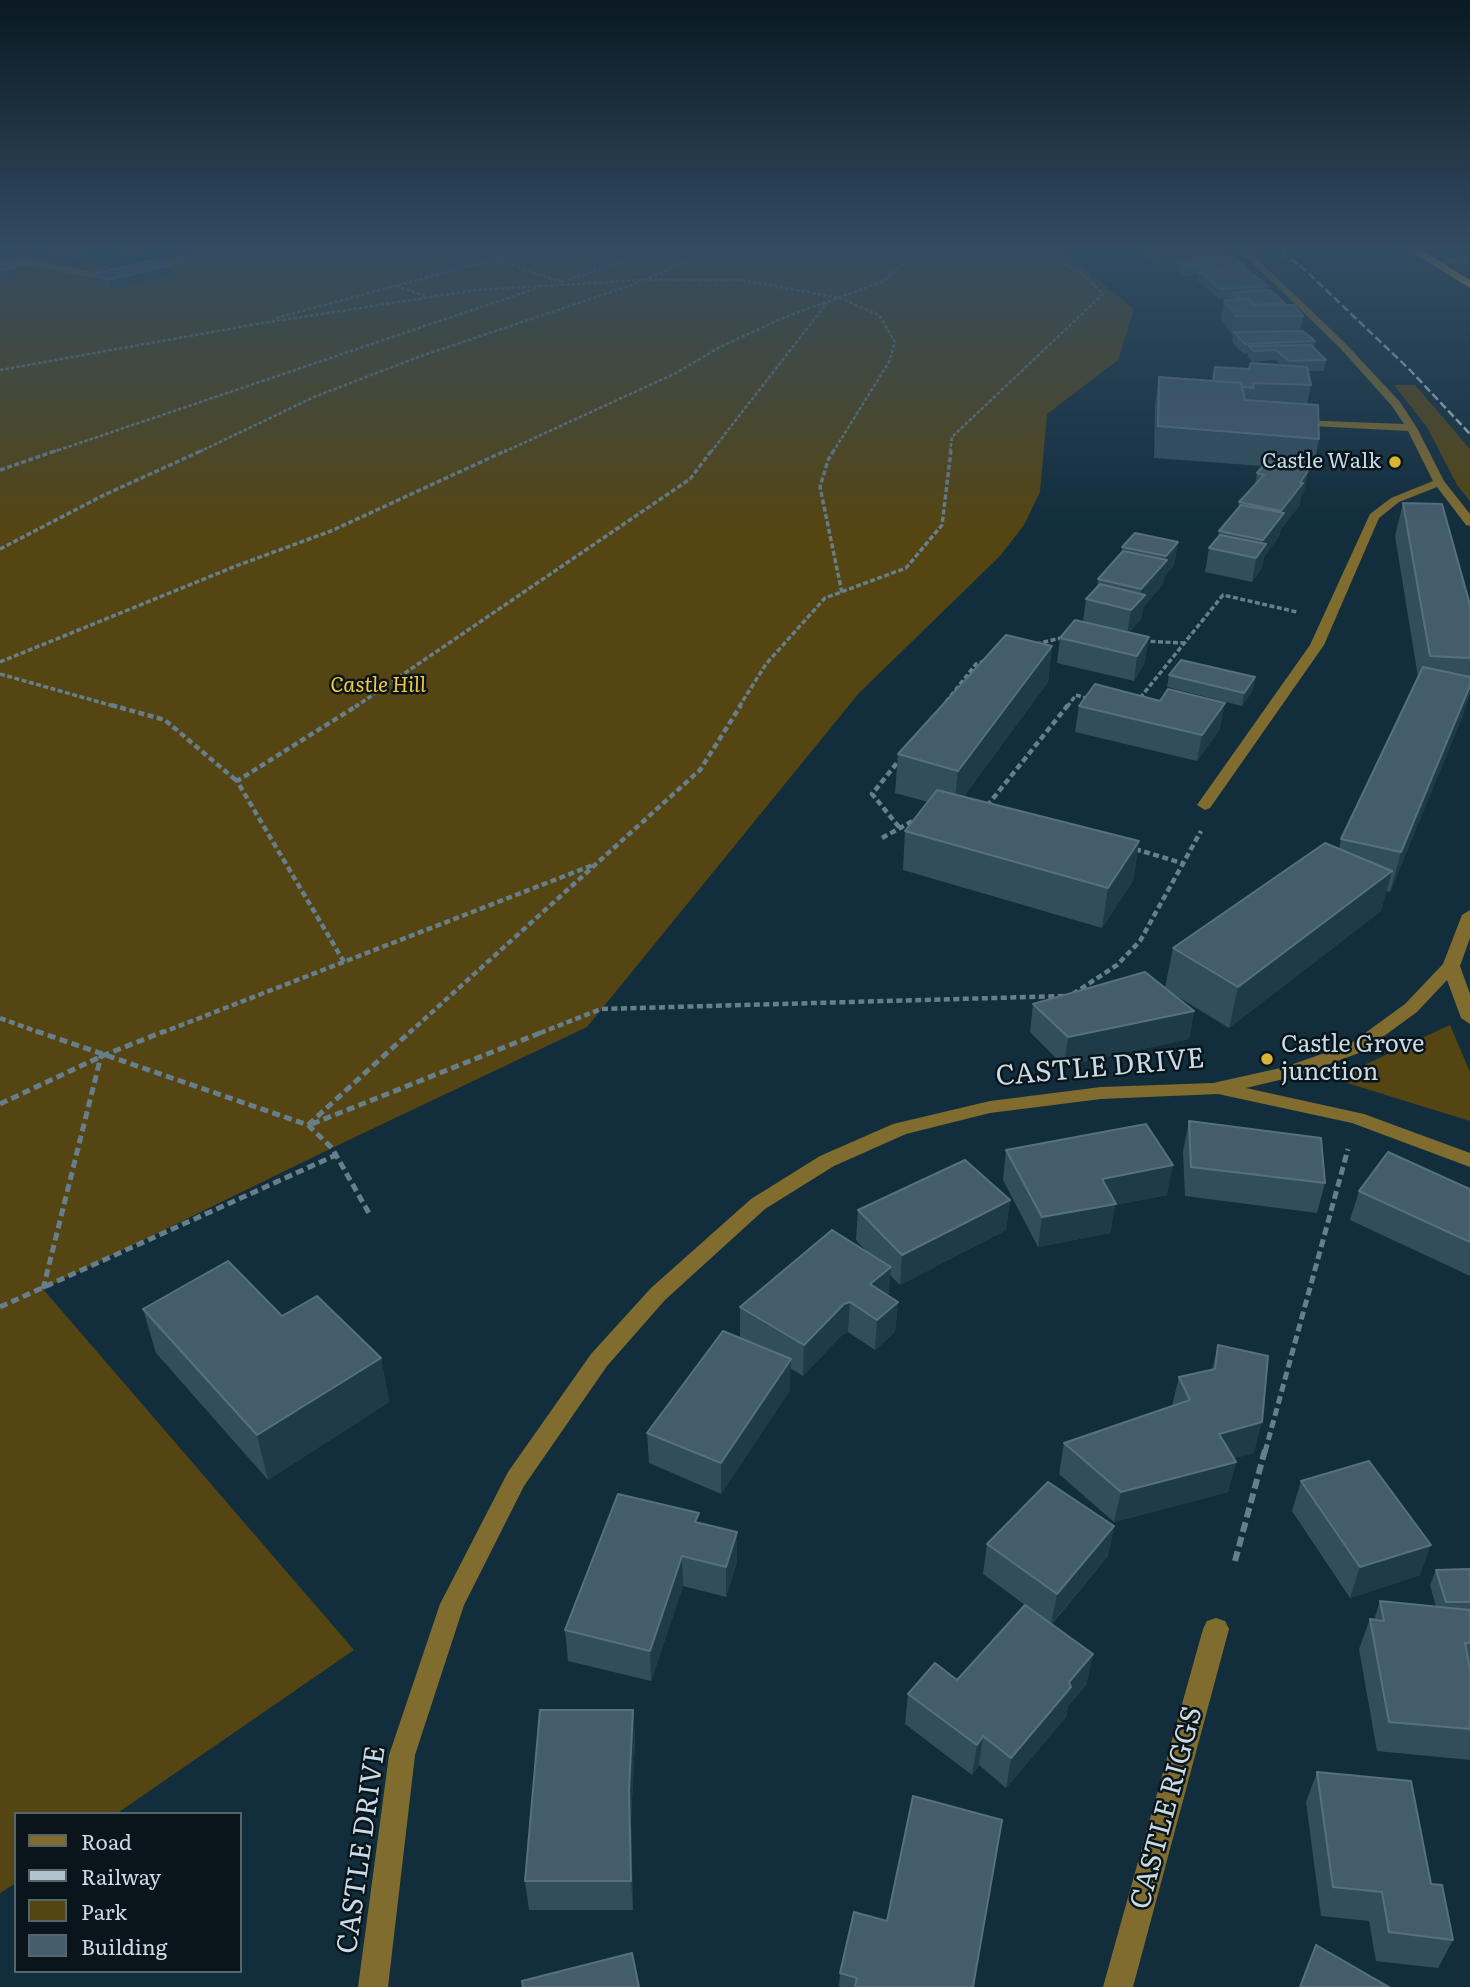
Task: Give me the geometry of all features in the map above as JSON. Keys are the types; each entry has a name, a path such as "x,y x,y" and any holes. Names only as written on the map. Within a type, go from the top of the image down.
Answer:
{"street":[{"path":"1342,345 1396,404 1412,428 1439,482 1470,522"},
{"path":"1281,422 1332,427 1412,428"},
{"path":"1205,805 1317,645 1374,516 1395,500 1439,482"},
{"path":"1470,915 1451,967 1470,1018"},
{"name":"CASTLE DRIVE","path":"373,1987 402,1755 452,1604 516,1479 599,1360 658,1294 758,1204 827,1161 900,1129 990,1107 1101,1093 1213,1089 1289,1073 1356,1048 1410,1008 1451,967"},
{"path":"1213,1089 1262,1096 1357,1118 1470,1160"},
{"name":"CASTLE RIGGS","path":"1118,1987 1216,1629"}],"path":[{"path":"0,370 140,345"},
{"path":"0,470 370,345"},
{"path":"0,549 104,495 314,397 456,345"},
{"path":"0,662 236,566 331,531 676,373 725,345"},
{"path":"237,781 274,760 431,657 690,480 794,345"},
{"path":"842,593 820,487 828,460 889,362 894,345"},
{"path":"308,1125 700,770 766,664 825,598 906,568 942,525 952,437 1049,345"},
{"path":"1139,700 1223,595 1328,620"},
{"path":"1035,644 1059,636 1073,637"},
{"path":"1143,641 1184,643"},
{"path":"941,708 976,664 988,660"},
{"path":"0,674 165,720 237,781 344,962"},
{"path":"979,816 1076,695 1098,701"},
{"path":"899,827 872,794 906,751"},
{"path":"308,1125 601,1009 1071,996 1117,965 1140,941 1201,834 1205,805"},
{"path":"882,838 913,819 926,818"},
{"path":"1132,848 1185,864"},
{"path":"0,1104 102,1056 596,864"},
{"path":"0,1018 102,1056 308,1125 336,1154 370,1215"},
{"path":"43,1289 102,1056"},
{"path":"1235,1561 1350,1145"},
{"path":"0,1307 336,1154"}],"green space":[{"name":"Castle Hill","path":"0,345 1123,345 1118,360 1047,414 1040,492 1024,525 1000,556 859,693 587,1027 43,1289 354,1650 119,1812 14,1812 14,1884 0,1893"},
{"path":"1394,385 1415,385 1470,449 1470,501 1457,485 1427,427"},
{"path":"1450,1025 1470,1072 1470,1121 1334,1079"}],"building":[{"path":"1311,345 1326,360 1289,361 1276,350 1254,351 1249,346"},
{"path":"1251,363 1307,367 1311,385 1253,383 1254,388 1242,387 1241,383 1213,381 1215,367 1249,369"},
{"path":"1159,377 1241,383 1245,400 1318,405 1319,439 1158,426"},
{"path":"1267,461 1309,469 1300,483 1303,483 1281,511 1239,502 1264,475 1257,473"},
{"path":"1403,503 1442,504 1470,605 1470,658 1430,656"},
{"path":"1241,505 1284,513 1263,540 1219,531"},
{"path":"1135,533 1178,542 1166,556 1122,547"},
{"path":"1220,535 1266,544 1256,558 1209,548"},
{"path":"1123,551 1167,560 1141,589 1098,579"},
{"path":"1100,584 1145,595 1131,610 1086,599"},
{"path":"1075,620 1149,637 1137,656 1060,638"},
{"path":"1006,635 1052,646 958,771 898,754"},
{"path":"1181,660 1255,677 1244,693 1169,675"},
{"path":"1423,667 1470,677 1470,686 1401,852 1341,839"},
{"path":"1095,684 1160,701 1168,689 1225,703 1202,735 1079,706"},
{"path":"937,790 1139,841 1108,888 905,831"},
{"path":"1325,843 1392,871 1238,987 1173,948"},
{"path":"1145,972 1194,1011 1068,1037 1033,1004"},
{"path":"1189,1121 1321,1138 1325,1183 1191,1167"},
{"path":"1146,1124 1173,1165 1102,1179 1116,1204 1042,1217 1006,1150"},
{"path":"1388,1152 1470,1189 1470,1242 1359,1191"},
{"path":"965,1160 1010,1200 902,1255 858,1210"},
{"path":"832,1230 891,1267 870,1284 898,1302 877,1320 850,1302 844,1304 804,1345 740,1307"},
{"path":"228,1261 282,1316 317,1296 381,1358 257,1435 143,1309"},
{"path":"723,1331 791,1359 721,1463 647,1433"},
{"path":"1218,1345 1268,1356 1262,1422 1219,1434 1236,1462 1121,1492 1064,1443 1190,1400 1179,1377 1215,1369"},
{"path":"1369,1461 1431,1545 1360,1567 1301,1481"},
{"path":"1048,1482 1114,1526 1057,1594 987,1544"},
{"path":"618,1494 699,1513 695,1522 737,1532 726,1567 682,1556 650,1651 565,1630"},
{"path":"1470,1569 1470,1602 1446,1602 1436,1570"},
{"path":"1380,1601 1470,1610 1470,1643 1465,1643 1470,1668 1470,1729 1389,1722 1370,1619 1384,1621"},
{"path":"1025,1605 1093,1654 1069,1682 1071,1687 1011,1758 983,1736 977,1745 908,1694 935,1663 957,1680"},
{"path":"540,1710 633,1710 629,1790 631,1881 525,1881"},
{"path":"1317,1772 1411,1781 1431,1884 1442,1885 1453,1940 1389,1932 1382,1892 1333,1887"},
{"path":"913,1796 1002,1820 973,1987 855,1987 857,1978 840,1973 854,1912 887,1921"},
{"path":"1316,1945 1389,1987 1300,1987"},
{"path":"632,1953 639,1987 523,1987 522,1981"}],"railway":[{"path":"1383,345 1470,434"}],"place":[{"name":"Castle Walk","path":"1395,462"},
{"name":"Castle Grove junction","path":"1267,1059"}]}
